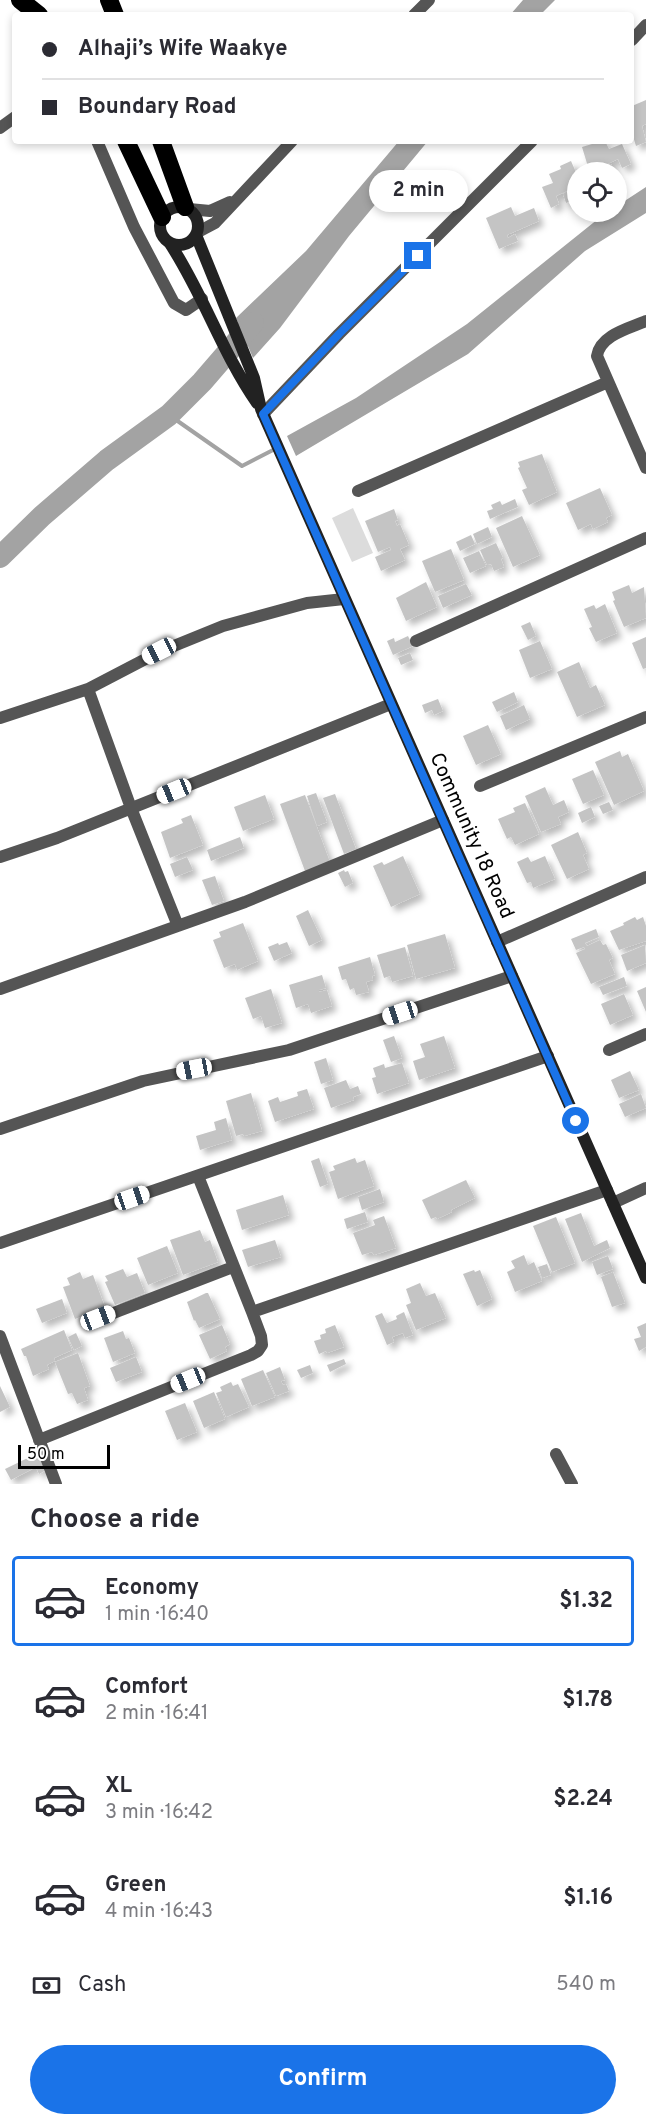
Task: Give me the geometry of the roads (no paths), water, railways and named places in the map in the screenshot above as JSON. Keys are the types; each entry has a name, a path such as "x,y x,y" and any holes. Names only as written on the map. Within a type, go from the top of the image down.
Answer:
{"highway":[{"path":"20,0 35,12"},
{"path":"127,144 162,217"},
{"path":"162,144 187,208"}],"main road":[{"path":"187,208 196,216 197,234 186,244 175,245 161,234 162,217 170,209 187,208"},
{"name":"Community 18 Road","path":"197,234 224,304 248,380"},
{"name":"Community 18 Road","path":"169,242 187,268 248,380 646,1278"}],"street":[{"path":"417,12 429,0"},
{"path":"634,38 646,25"},
{"path":"98,144 134,227 174,303 186,310 205,304"},
{"path":"197,234 215,223 289,144"},
{"path":"262,411 529,144"},
{"path":"187,208 203,211 217,209 241,194"},
{"path":"646,321 606,340 598,350 598,362 646,468"},
{"path":"358,491 608,382"},
{"path":"416,641 646,538"},
{"path":"0,718 88,689 159,651 223,626 307,603 344,599"},
{"path":"88,689 131,808 178,926"},
{"path":"0,857 57,838 391,704"},
{"path":"480,786 646,717"},
{"path":"0,989 291,884 443,820"},
{"path":"496,942 646,877"},
{"path":"0,1129 142,1081 289,1050 512,975"},
{"path":"609,1050 646,1034"},
{"path":"0,1243 548,1056"},
{"path":"39,1440 258,1351 262,1345 252,1312 198,1176"},
{"path":"613,1203 646,1188"},
{"path":"252,1312 607,1190"},
{"path":"98,1318 233,1267"},
{"path":"0,1336 56,1484"},
{"path":"556,1454 572,1484"}],"waterway":[{"path":"0,557 42,516 107,460 169,415 202,382 253,323"},
{"path":"169,415 242,466 273,450"}]}
